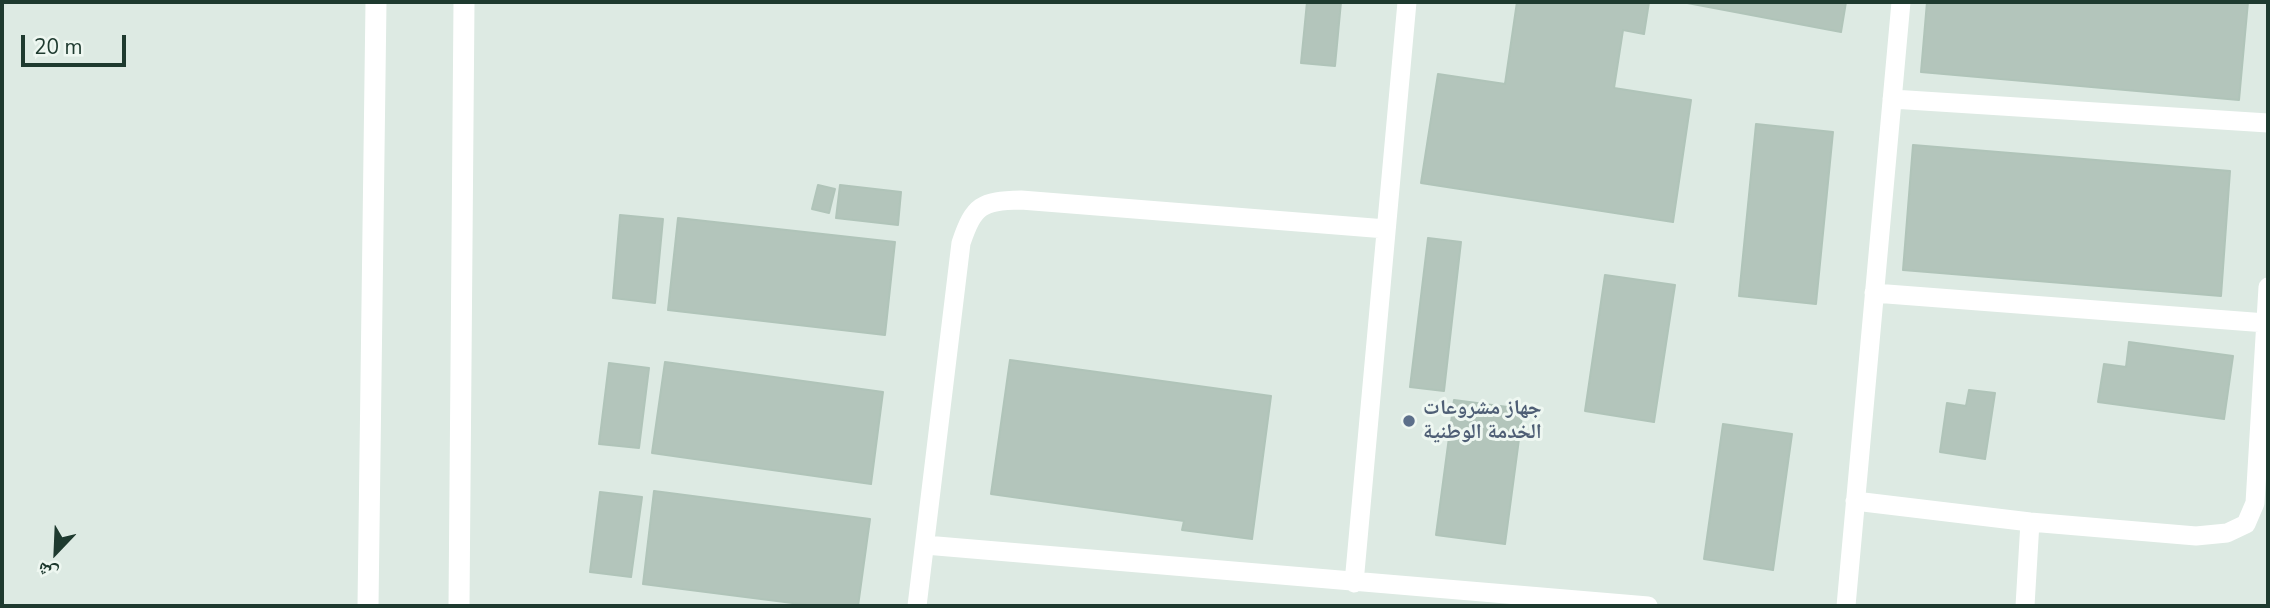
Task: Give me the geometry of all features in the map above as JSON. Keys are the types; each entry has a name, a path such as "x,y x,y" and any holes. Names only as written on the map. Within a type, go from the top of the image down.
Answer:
{"street":[{"path":"368,606 376,2"},
{"path":"459,606 464,2"}],"lane":[{"path":"1354,583 1407,2"},
{"path":"1846,606 1901,2"},
{"path":"1892,99 2268,123"},
{"path":"918,606 961,243 970,217 989,201 1021,200 1386,229"},
{"path":"1855,501 2031,522 2196,536 2227,533 2246,524 2255,503 2268,287"},
{"path":"1874,293 2266,323"},
{"path":"2025,606 2031,522"},
{"path":"925,545 1548,602 1648,606"}],"building":[{"path":"1307,2 1341,2 1335,66 1301,63"},
{"path":"1517,2 1649,2 1644,34 1623,30 1614,88 1691,100 1673,222 1421,183 1438,74 1505,84"},
{"path":"1682,2 1846,2 1841,32"},
{"path":"1927,2 2248,2 2239,100 1921,72"},
{"path":"1756,124 1833,132 1816,304 1739,296"},
{"path":"1913,145 2230,171 2221,296 1903,270"},
{"path":"818,185 835,189 829,213 812,209"},
{"path":"840,185 901,192 898,225 836,218"},
{"path":"620,215 663,219 655,303 613,298"},
{"path":"678,218 895,242 885,335 668,310"},
{"path":"1428,238 1461,242 1444,391 1410,387"},
{"path":"1605,275 1675,285 1654,422 1585,411"},
{"path":"2129,342 2233,356 2224,419 2098,402 2104,364 2126,367"},
{"path":"1010,360 1271,396 1252,539 1182,530 1184,521 991,494"},
{"path":"665,362 883,392 871,484 652,453"},
{"path":"609,363 649,368 639,448 599,444"},
{"path":"1969,390 1995,393 1985,459 1940,452 1947,403 1966,406"},
{"path":"1454,400 1523,409 1505,544 1436,535"},
{"path":"1723,424 1792,434 1773,570 1704,559"},
{"path":"654,491 870,519 858,606 816,606 643,584"},
{"path":"600,492 642,497 631,577 590,572"}],"place":[{"name":"جهاز مشروعات الخدمة الوطنية","path":"1409,421"}]}
